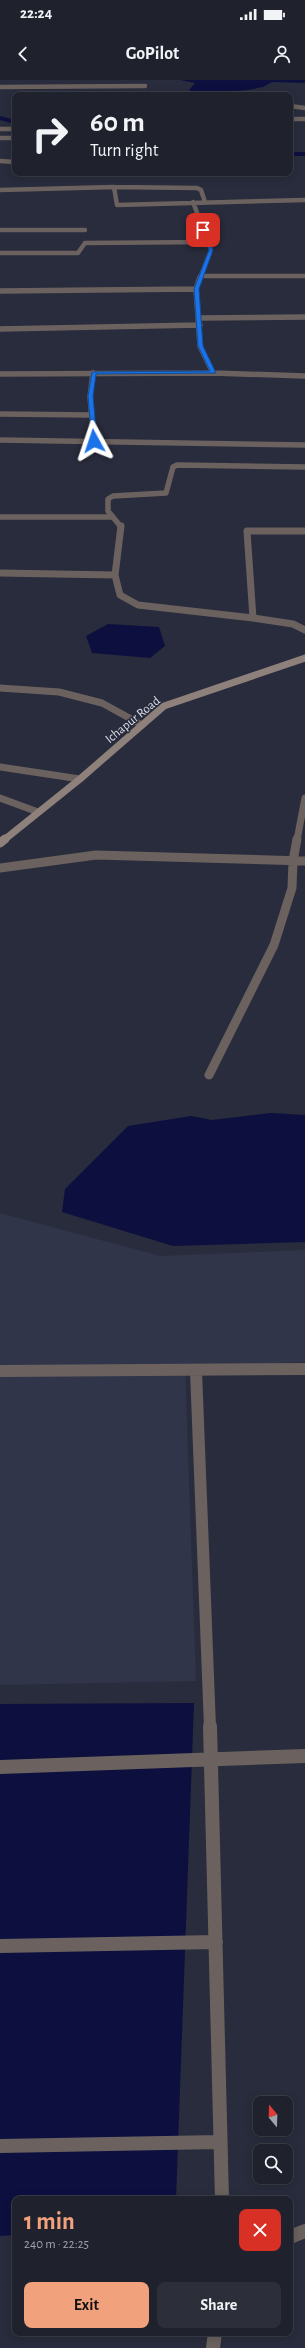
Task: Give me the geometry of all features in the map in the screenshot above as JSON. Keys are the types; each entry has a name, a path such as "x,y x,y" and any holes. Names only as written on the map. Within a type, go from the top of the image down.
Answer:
{"street":[{"path":"142,80 148,90"},
{"path":"0,87 145,86"},
{"path":"293,106 305,108"},
{"path":"293,119 305,119"},
{"path":"0,129 12,129"},
{"path":"0,138 12,138"},
{"path":"0,161 12,162"},
{"path":"114,187 117,205 305,200"},
{"path":"0,190 114,187 197,188 201,190 205,202"},
{"path":"193,202 211,250 196,289 200,325 200,346 213,373"},
{"path":"0,230 85,230"},
{"path":"0,253 78,253 85,243 208,242"},
{"path":"202,276 305,276"},
{"path":"0,291 196,289"},
{"path":"199,318 305,316"},
{"path":"0,329 200,325"},
{"path":"93,373 90,396 94,441"},
{"path":"0,374 213,373 265,376 305,376"},
{"path":"0,414 92,415"},
{"path":"0,440 305,445"},
{"path":"305,467 177,465 173,467 165,494 116,496 108,499 108,511 121,525 115,575 120,595 138,605 253,618 292,624 305,630"},
{"path":"0,517 113,517"},
{"path":"253,618 247,531 305,532"},
{"path":"0,574 115,575"},
{"name":"Ichapur Road","path":"0,844 80,779 164,706 305,658"},
{"path":"0,688 59,692 102,703 142,725"},
{"path":"0,767 80,779"},
{"path":"0,798 38,812"},
{"path":"209,1074 274,945 292,888 293,861 304,813 305,798"},
{"path":"0,868 96,855 305,861"},
{"path":"0,1371 196,1371 305,1368"},
{"path":"196,1371 211,1761 222,2196"},
{"path":"0,1767 211,1761 305,1756"},
{"path":"0,1946 216,1942"},
{"path":"0,2146 220,2142"},
{"path":"293,2236 305,2231"},
{"path":"213,2348 215,2336"}],"shaded area":[{"path":"180,80 305,80 305,83 272,82 263,87 223,92 194,92 189,90 195,83"},
{"path":"108,624 159,627 165,646 150,658 92,653 86,636"},
{"path":"271,1113 305,1115 305,1242 173,1246 62,1212 65,1189 128,1126 191,1116 212,1120"},
{"path":"0,1213 160,1256 305,1250 305,1362 185,1366 196,1681 0,1685"},
{"path":"194,1703 176,2196 12,2196 12,2235 0,2236 0,1704"}],"waterway":[{"path":"0,118 12,121"},
{"path":"293,154 305,154"}],"route":[{"path":"94,441 90,396 93,373 213,373 200,346 199,313 196,289 206,268 211,250 203,230"}]}
